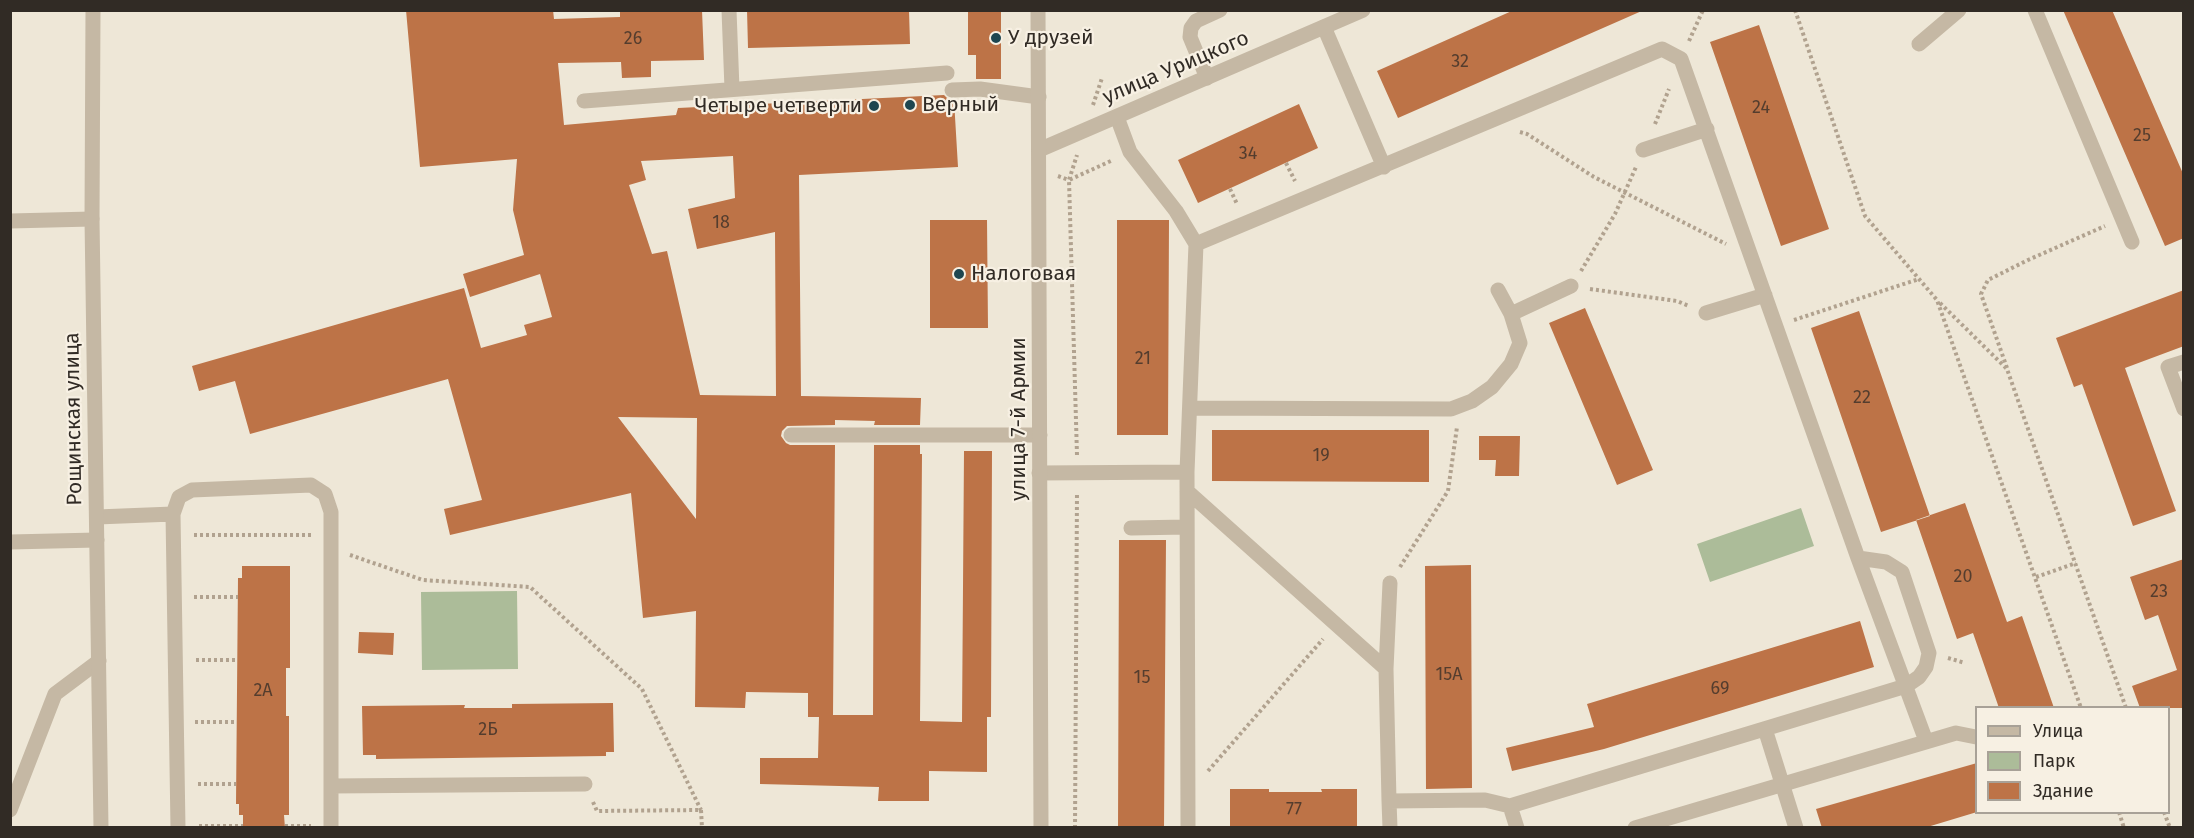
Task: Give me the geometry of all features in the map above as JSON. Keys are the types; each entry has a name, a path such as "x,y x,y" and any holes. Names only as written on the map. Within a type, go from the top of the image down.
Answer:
{"street":[{"name":"Рощинская улица","path":"93,10 100,828"},
{"path":"729,10 732,89"},
{"name":"улица 7-й Армии","path":"1038,10 1041,828"},
{"path":"1207,78 1190,38 1191,28 1196,21 1220,10"},
{"path":"1919,44 1959,10"},
{"path":"2035,10 2132,242"},
{"name":"улица Урицкого","path":"1039,150 1355,12"},
{"path":"1324,27 1384,167"},
{"path":"1197,244 1662,49 1681,58 1858,558 1926,741"},
{"path":"584,101 947,74"},
{"path":"952,90 980,89 1039,97"},
{"path":"1117,117 1130,152 1176,211 1197,244 1187,472 1188,828"},
{"path":"1643,150 1707,129"},
{"path":"10,221 93,219"},
{"path":"1511,314 1571,286"},
{"path":"1190,408 1451,409 1472,401 1492,387 1511,364 1520,344 1511,314 1498,290"},
{"path":"1706,313 1766,295"},
{"path":"2184,362 2168,367 2184,409"},
{"path":"791,435 1040,435"},
{"path":"1040,473 1187,472"},
{"path":"178,827 173,514 179,497 192,490 311,485 325,494 331,512 331,827"},
{"path":"1187,491 1386,669"},
{"path":"97,517 173,514"},
{"path":"1131,528 1187,527"},
{"path":"10,542 97,540"},
{"path":"1389,801 1485,800 1510,806 1906,686 1919,677 1926,667 1929,653 1902,572 1886,562 1858,558"},
{"path":"1390,583 1386,669 1390,828"},
{"path":"12,805 55,694 99,661"},
{"path":"1766,729 1797,828"},
{"path":"1635,828 1926,741 1956,733 1975,737"},
{"path":"331,786 585,784"},
{"path":"1510,806 1517,828"}],"path":[{"path":"1703,10 1615,214 1571,286 1677,302 1706,313"},
{"path":"1795,10 1865,216 1937,300 2007,369"},
{"path":"1489,123 1527,134 1594,177 1751,256"},
{"path":"2122,218 1989,280 1981,294 2125,706"},
{"path":"1776,326 1919,279"},
{"path":"1937,300 2080,706"},
{"path":"1390,583 1448,491 1460,405"},
{"path":"174,535 331,542 423,580 530,587 642,689 701,810 702,828"},
{"path":"2036,577 2076,563"},
{"path":"175,597 238,597"},
{"path":"1188,794 1336,624"},
{"path":"176,660 237,660"},
{"path":"177,722 236,722"},
{"path":"178,784 236,784"},
{"path":"597,811 701,810"},
{"path":"2164,814 2170,828"},
{"path":"178,827 243,826"},
{"path":"285,826 331,827"}],"green space":[{"path":"1801,508 1814,546 1710,582 1697,544"},
{"path":"517,591 518,669 422,670 421,592"}],"building":[{"path":"406,10 553,10 554,19 620,17 620,10 702,10 704,60 651,61 651,77 622,78 621,62 558,63 564,125 676,115 678,108 944,95 954,100 958,167 799,175 801,396 921,398 920,425 874,425 875,421 835,420 835,425 787,426 781,436 790,445 835,445 833,715 873,715 874,445 920,445 920,454 922,454 920,721 962,722 964,451 992,451 991,717 987,717 987,772 929,771 929,801 878,801 879,787 760,784 760,758 818,758 819,717 808,717 808,693 746,692 745,708 695,707 696,611 643,618 631,493 450,535 444,509 482,500 448,379 250,434 235,381 199,391 192,366 464,288 481,348 527,335 524,325 552,317 540,274 470,297 463,274 524,255 513,210 517,159 420,167","holes":["733,156 735,198 688,209 697,249 775,232 776,396 700,395 667,251 652,254 629,185 646,180 641,161","618,417 697,418 696,519"]},
{"path":"747,10 909,10 910,44 748,48"},
{"path":"968,10 1001,10 1001,79 976,79 976,55 968,55"},
{"path":"1514,10 1644,10 1398,118 1377,71"},
{"path":"2063,10 2112,10 2184,176 2184,238 2165,246"},
{"path":"1759,25 1829,229 1781,246 1710,42"},
{"path":"1299,104 1318,148 1198,203 1178,160"},
{"name":"Налоговая","path":"930,220 987,220 988,328 930,328"},
{"path":"1117,220 1169,220 1168,435 1117,435"},
{"path":"2184,290 2184,346 2125,368 2176,511 2133,526 2082,384 2074,387 2056,338"},
{"path":"1585,308 1653,470 1617,485 1549,323"},
{"path":"1859,311 1930,516 1881,532 1811,328"},
{"path":"1212,430 1429,430 1429,482 1212,481"},
{"path":"1479,436 1520,436 1519,476 1495,476 1496,460 1479,460"},
{"path":"1965,503 2007,622 2022,616 2053,706 1998,706 1973,633 1957,639 1916,520"},
{"path":"1119,540 1166,540 1164,828 1118,828"},
{"path":"2184,559 2184,708 2139,706 2132,686 2177,670 2158,615 2145,620 2130,577"},
{"path":"1471,565 1472,788 1426,789 1425,566"},
{"path":"242,566 290,566 290,668 286,668 286,716 289,716 289,815 284,815 285,828 243,828 243,815 239,815 239,804 236,804 238,578 242,578"},
{"path":"1860,621 1874,667 1604,749 1512,771 1506,748 1594,727 1587,704"},
{"path":"359,632 394,633 393,655 358,653"},
{"path":"613,703 614,752 606,752 606,756 376,759 376,755 363,755 362,706 465,705 464,708 512,708 512,704"},
{"path":"1975,764 1975,813 1924,828 1822,828 1816,809"},
{"path":"1230,789 1322,792 1321,789 1357,789 1357,828 1230,828"}],"place":[{"name":"У друзей","path":"996,38"},
{"name":"Верный","path":"910,105"},
{"name":"Четыре четверти","path":"874,106"},
{"name":"Налоговая","path":"959,274"}]}
